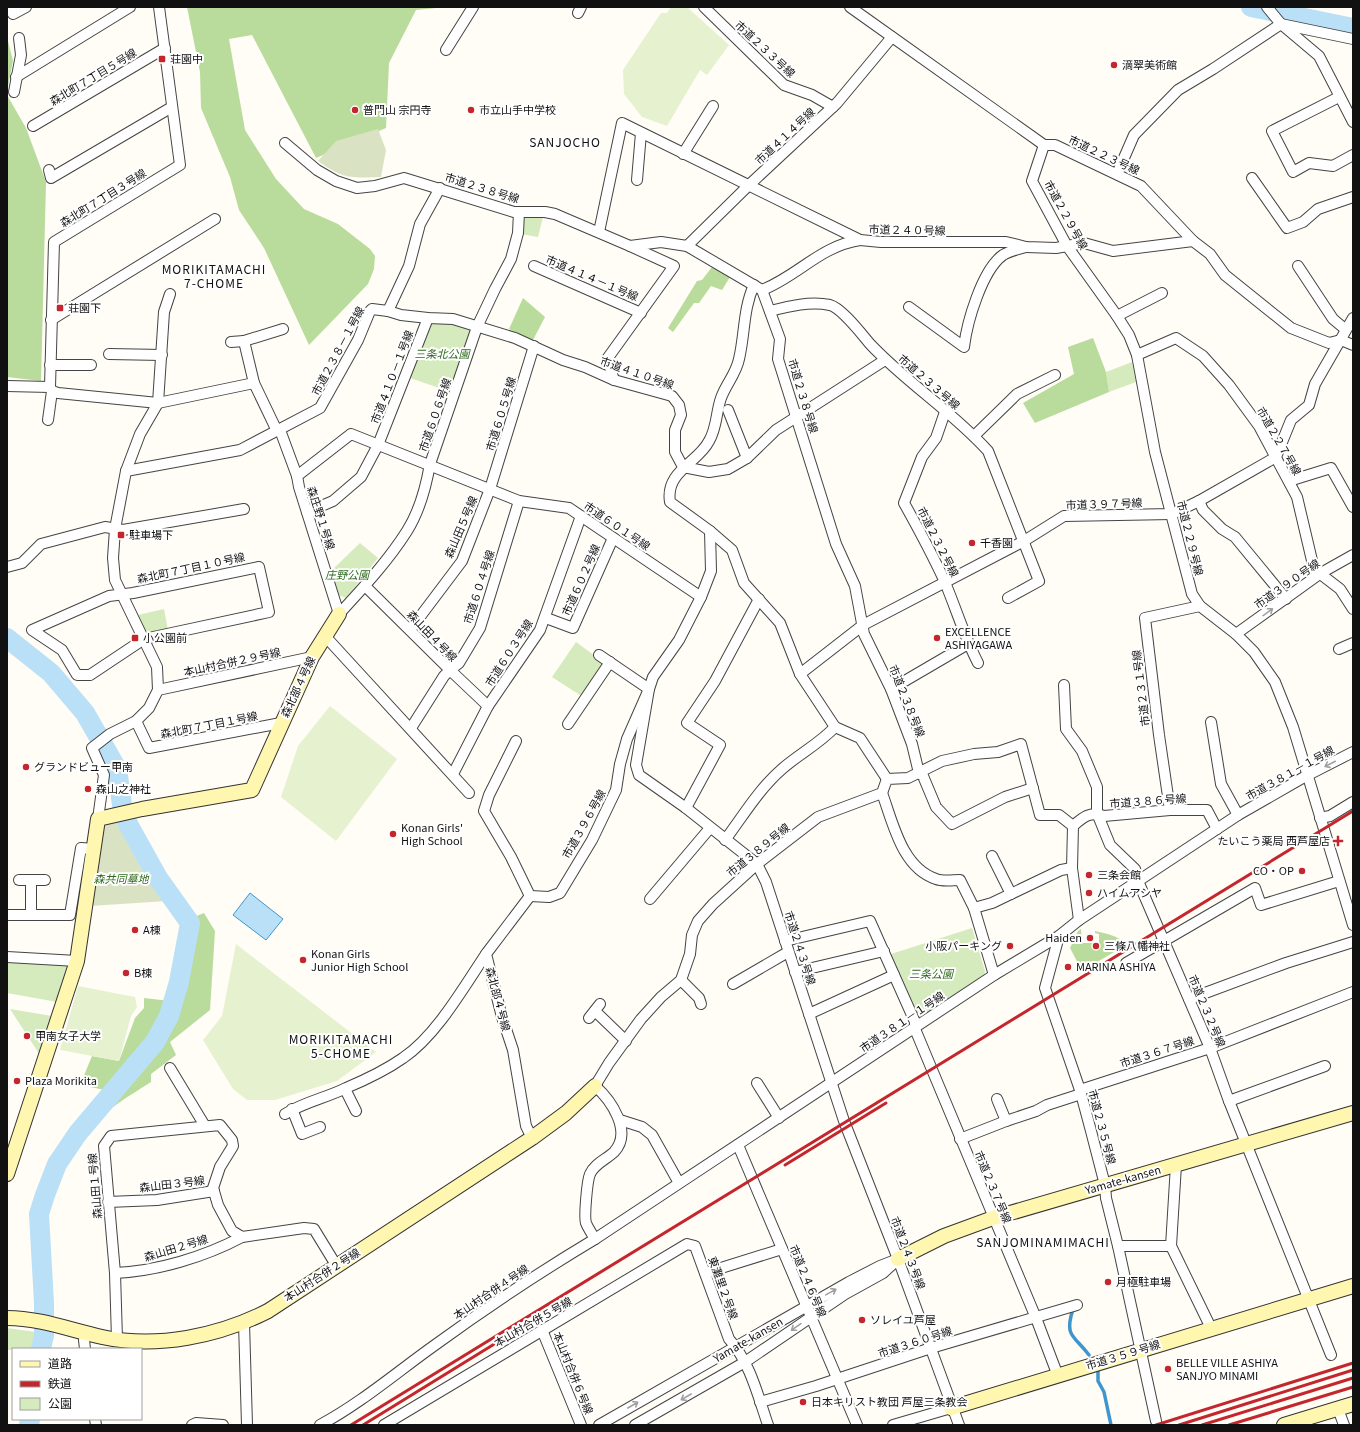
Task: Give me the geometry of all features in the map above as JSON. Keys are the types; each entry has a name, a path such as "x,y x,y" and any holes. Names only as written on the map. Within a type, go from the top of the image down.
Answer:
{"street":[{"path":"11,11 26,7"},
{"path":"16,76 130,7"},
{"name":"森北町７丁目３号線","path":"48,420 51,389 50,365 54,242 180,165 159,7"},
{"path":"446,50 472,7"},
{"name":"市道２２３号線","path":"850,7 1044,145 1055,146 1141,186 1193,241 1210,254 1225,274 1291,328 1329,344 1341,340 1353,345"},
{"path":"1267,7 1279,21 1319,56 1353,122"},
{"name":"市道２３３号線","path":"707,8 784,85 812,95 833,107"},
{"path":"1117,174 1134,135 1178,90 1213,69 1279,21 1353,39"},
{"name":"市道４１４号線","path":"687,246 748,186 833,107 892,37"},
{"path":"14,92 21,55 19,38"},
{"name":"森北町７丁目５号線","path":"32,126 165,48"},
{"path":"1339,97 1272,131 1293,172 1309,164 1334,166 1353,155"},
{"path":"683,154 713,106"},
{"path":"49,170 51,178 172,107"},
{"name":"市道２４０号線","path":"599,232 622,123 860,240 881,242 1006,242 1026,247 1056,248 1084,243 1113,251 1193,241"},
{"path":"637,180 641,133"},
{"name":"市道２３８号線","path":"285,144 294,153 336,181 357,188 375,186 404,178 514,212 545,212 555,214 630,246"},
{"name":"市道２２９号線","path":"1044,145 1032,181 1067,246 1118,316 1129,335 1137,355 1155,452 1192,594 1200,606 1236,634 1254,652 1275,682 1293,727 1306,776 1353,925"},
{"path":"1252,178 1287,228 1303,221 1318,209 1353,197"},
{"path":"388,311 408,266 420,224 440,188"},
{"name":"市道６０６号線","path":"339,614 365,586 408,530 426,487 430,464 478,327 495,288 511,259 518,233 519,212"},
{"path":"51,320 215,219"},
{"path":"860,240 845,242 824,252 778,284 758,288 748,298 739,360 732,379 722,396 710,440 706,447 683,467 668,491 670,502 710,531 732,550 744,583 780,623 800,674 836,727 860,738 887,779"},
{"path":"630,246 661,242 687,246 758,288"},
{"path":"614,380 607,359 674,266 630,246"},
{"path":"909,307 964,347 966,331 977,297 994,263 1004,254 1026,247"},
{"name":"市道４１４－１号線","path":"534,266 641,312"},
{"path":"1298,266 1333,319 1345,329"},
{"name":"市道２３８号線","path":"758,288 770,311 780,339 778,359 836,544 855,586 864,634 891,689 912,744 919,774 923,776 936,807 952,824 1005,797 1033,788"},
{"path":"1118,316 1162,293"},
{"path":"7,1174 77,961 94,849 103,818 104,775 92,748 110,734 136,720 149,708 158,690 157,667 115,580 113,558 115,530 126,471 140,434 158,403 164,312 170,294"},
{"name":"市道２３３号線","path":"770,311 798,304 831,305 841,313 885,360 974,436 988,451 1040,581 1008,598"},
{"name":"市道２３８－１号線","path":"279,430 320,408 358,340 372,308 388,311"},
{"name":"市道４１０号線","path":"388,311 402,315 428,318 453,318 515,338 614,380 672,396 679,405 681,415 675,430 675,452 683,467"},
{"name":"市道４１０－１号線","path":"307,512 333,501 361,477 378,445 428,318"},
{"path":"1276,457 1291,420 1309,405 1315,384 1341,340 1345,329 1353,318"},
{"path":"231,342 244,341 283,330"},
{"name":"市道２２７号線","path":"1137,355 1176,338 1201,355 1229,385 1259,426 1297,497 1314,569 1340,589 1353,609"},
{"name":"森庄野１号線","path":"244,341 254,383 279,430 297,476 299,487 339,614"},
{"name":"市道６０５号線","path":"490,489 534,346"},
{"path":"109,354 162,355"},
{"path":"683,467 709,472 728,469 747,458 776,430 885,360"},
{"path":"50,365 91,365"},
{"path":"974,436 1017,394 1054,375"},
{"path":"7,386 51,389 158,403 254,383"},
{"path":"728,410 747,458"},
{"name":"市道２３２号線","path":"945,412 936,438 922,457 904,503 924,538 944,581 968,644 978,663"},
{"path":"126,471 240,450 279,430"},
{"name":"市道６０１号線","path":"297,476 351,434 430,464 519,501 569,508 594,523 612,538 701,597"},
{"name":"市道３９７号線","path":"800,674 863,625 944,581 1024,541 1064,516 1172,514 1199,501 1276,457"},
{"path":"1289,481 1331,468 1353,507"},
{"name":"森山田５号線","path":"410,630 462,561 490,489"},
{"name":"市道６０４号線","path":"450,670 460,663 480,628 519,501"},
{"path":"1199,501 1203,510 1222,529 1235,537 1286,599"},
{"path":"7,567 22,563 41,544 105,528 123,530 244,509"},
{"name":"市道６０３号線","path":"453,774 488,706 540,630 546,618 581,516"},
{"name":"市道２４３号線","path":"710,531 711,571 701,597 679,640 653,677 636,765 639,775 686,808 757,864 766,882 846,1127 898,1259 959,1425"},
{"name":"市道６０２号線","path":"546,618 573,628 612,538"},
{"name":"市道３９０号線","path":"1236,634 1321,574 1353,555"},
{"name":"森北町７丁目１０号線","path":"122,594 259,567 268,612 144,639"},
{"name":"森山田４号線","path":"365,586 450,670 444,676 411,728"},
{"path":"122,594 109,596 32,630 62,650 77,675 90,675 144,639"},
{"path":"686,808 720,745 687,723 714,681 759,599"},
{"name":"市道２３１号線","path":"1170,810 1145,618 1200,606"},
{"name":"森北部４号線","path":"103,818 142,809 252,790 312,657 339,614"},
{"path":"325,636 469,793"},
{"path":"1339,649 1353,643"},
{"path":"891,689 968,644"},
{"path":"599,655 650,689"},
{"name":"本山村合併２９号線","path":"158,690 312,657"},
{"path":"568,724 610,662"},
{"path":"450,670 488,706"},
{"name":"市道２３２号線","path":"1064,684 1066,729 1082,752 1097,787 1097,813 1110,845 1135,869 1138,881 1210,1048 1229,1101 1331,1354"},
{"name":"市道３９６号線","path":"530,896 549,897 560,893 592,840 616,790 620,764 627,739 650,689"},
{"name":"森北町７丁目１号線","path":"136,720 149,748 281,723"},
{"name":"市道３８１－１号線","path":"1211,722 1220,784 1238,815"},
{"path":"725,840 757,796 782,770 824,739 836,727"},
{"path":"516,741 489,795 484,811 511,857 530,896"},
{"path":"887,779 908,778 942,762 974,754 998,752 1021,744 1040,815 1059,815 1073,826 1072,868 1079,920"},
{"name":"市道３８１－１号線","path":"679,1183 994,976 1059,936 1079,920 1238,815 1306,776 1353,752"},
{"path":"887,779 882,793 902,846 921,873 938,880 960,880 974,908 994,976"},
{"name":"市道３８９号線","path":"681,980 690,954 692,935 698,921 713,904 757,864 818,817 882,793"},
{"path":"1320,818 1330,816 1353,802"},
{"name":"市道３８６号線","path":"1073,826 1085,815 1097,813 1104,816 1170,810 1207,810 1217,829"},
{"path":"650,899 710,828"},
{"path":"7,915 70,915 82,848 94,849"},
{"path":"992,856 1011,894"},
{"path":"974,908 992,903 1061,870 1072,868"},
{"path":"19,880 45,880"},
{"path":"31,880 31,915"},
{"path":"1126,963 1255,888 1261,905 1339,881"},
{"name":"森北部４号線","path":"530,896 486,954 502,1017 513,1050 526,1126 532,1138"},
{"name":"市道２３７号線","path":"785,941 870,920 914,1022 915,1029 960,1140 1036,1318 1058,1376"},
{"name":"市道２３５号線","path":"1059,936 1045,988 1080,1092 1104,1185 1156,1421"},
{"path":"1189,999 1286,963 1353,942"},
{"path":"795,972 884,951"},
{"path":"733,984 788,952"},
{"path":"320,1127 302,1134 289,1112 299,1105 345,1089 403,1058 422,1041 446,1013 486,954"},
{"path":"7,957 77,961"},
{"path":"809,1014 894,975"},
{"path":"595,1239 586,1222 590,1174 596,1166 614,1151 621,1141 620,1120 601,1091 595,1086 609,1063 641,1019 661,997 681,980 699,998 701,1004"},
{"name":"市道３６７号線","path":"960,1140 1080,1092 1210,1048 1353,992"},
{"path":"595,1011 626,1041"},
{"path":"1229,1101 1325,1066"},
{"path":"170,1068 205,1126"},
{"path":"757,1083 779,1118"},
{"name":"本山村合併２号線","path":"7,1318 48,1323 117,1339 155,1341 212,1332 244,1323 268,1310 532,1138 566,1113 595,1086"},
{"path":"345,1089 356,1110"},
{"path":"997,1098 1006,1121"},
{"name":"Yamate-kansen","path":"600,1425 874,1269 944,1236 993,1218 1353,1113"},
{"path":"620,1120 642,1127 652,1135 679,1183"},
{"name":"森山田１号線","path":"117,1339 114,1273 104,1146 111,1136 220,1125 232,1140 233,1146 220,1167 213,1188 214,1191"},
{"name":"市道２４６号線","path":"738,1145 857,1425"},
{"path":"1176,1165 1171,1246 1211,1328"},
{"name":"本山村合併４号線","path":"320,1425 345,1411 445,1337 543,1270 595,1239 679,1183"},
{"path":"214,1191 218,1205 232,1231 242,1237"},
{"name":"森山田３号線","path":"108,1202 158,1200 214,1191"},
{"name":"森山田２号線","path":"114,1273 138,1272 156,1268 225,1246 242,1237 304,1228 314,1229 336,1265"},
{"name":"本山村合併５号線","path":"384,1425 687,1244 695,1246"},
{"name":"東灘里２号線","path":"695,1246 729,1339 737,1346 745,1362 768,1425"},
{"path":"1118,1246 1171,1246"},
{"path":"705,1273 782,1249"},
{"name":"Yamate-kansen","path":"635,1425 745,1362 845,1294 883,1273 898,1259"},
{"name":"市道３５９号線","path":"893,1425 1353,1286"},
{"name":"市道３６０号線","path":"760,1402 837,1380 931,1348 1078,1305"},
{"path":"244,1323 247,1425"},
{"name":"本山村合併６号線","path":"542,1330 581,1425"},
{"path":"85,1348 84,1340 86,1332"},
{"path":"1284,1425 1353,1404"},
{"path":"1338,1409 1344,1425"},
{"path":"192,1425 196,1423 223,1425"}],"green space":[{"path":"187,7 447,7 416,10 389,63 386,128 316,158 252,35 229,39 245,130 276,179 304,209 338,224 370,249 375,256 374,269 368,284 309,345 264,248 239,210 230,177 201,108 200,72"},
{"path":"671,7 687,7 729,45 707,75 700,70 667,126 642,117 624,94 623,70 661,13 667,13"},
{"path":"7,37 13,61 7,91"},
{"path":"7,95 26,128 46,182 41,381 7,377"},
{"path":"378,129 386,150 381,177 347,176 334,171 318,161 336,141"},
{"path":"525,216 543,217 538,237 521,234"},
{"path":"712,267 730,277 722,290 711,286 699,303 694,303 673,332 668,328 697,281 702,280"},
{"path":"523,298 545,317 533,340 509,329"},
{"name":"三条北公園","path":"454,322 474,330 451,392 410,378 431,323"},
{"path":"1093,338 1106,372 1109,392 1035,423 1023,403 1074,374 1068,347"},
{"path":"1132,362 1136,382 1109,392 1106,372"},
{"name":"庄野公園","path":"360,543 378,558 346,598 338,595 331,571"},
{"path":"164,609 168,630 156,633 144,630 138,615"},
{"path":"576,642 606,664 583,697 552,677"},
{"path":"330,706 397,759 336,841 281,797 298,746"},
{"name":"森共同墓地","path":"120,821 147,872 167,901 90,906 102,830 107,823"},
{"path":"204,913 215,931 210,1010 170,1042 176,1055 151,1074 151,1082 104,1114 82,1140 73,1136 105,1090 80,1085 92,1056 119,1061 135,1018 144,1008 144,998 170,1001 184,921"},
{"name":"三条公園","path":"972,928 985,971 984,977 918,1022 888,955"},
{"name":"三條八幡神社","path":"1081,929 1082,943 1099,943 1099,934 1095,933 1095,931 1116,937 1126,945 1082,971 1070,948 1078,931"},
{"path":"236,944 376,1052 337,1081 275,1100 247,1100 233,1089 203,1040 222,1016"},
{"path":"7,962 64,963 71,965 57,1002 7,993"},
{"path":"78,986 135,997 137,1007 131,1016 119,1061 60,1050"},
{"path":"10,1009 52,1016 40,1055"},
{"path":"7,1328 36,1332 34,1348 12,1348 12,1350 7,1350"}],"water":[{"path":"250,893 283,919 266,940 233,915"}],"waterway":[{"path":"1251,7 1353,28"},
{"path":"7,638 51,673 85,713 117,769 122,805 128,824 158,878 190,923 179,982 169,1016 155,1042 78,1133 57,1164 45,1195 39,1214 44,1303 44,1335 41,1348"},
{"path":"1073,1309 1070,1318 1070,1331 1089,1355"},
{"path":"1098,1371 1098,1381 1104,1392 1111,1425"},
{"path":"29,1425 30,1420"}],"railway":[{"path":"351,1425 1353,811"},
{"path":"785,1165 886,1103"},
{"path":"363,1425 496,1343"},
{"path":"1156,1425 1353,1363"},
{"path":"1179,1425 1353,1370"},
{"path":"1202,1425 1353,1378"},
{"path":"1229,1425 1353,1387"}],"place":[{"name":"荘園中","path":"162,59"},
{"name":"滴翠美術館","path":"1114,65"},
{"name":"普門山 宗円寺","path":"355,110"},
{"name":"市立山手中学校","path":"471,110"},
{"name":"荘園下","path":"60,308"},
{"name":"駐車場下","path":"121,535"},
{"name":"千香園","path":"972,543"},
{"name":"小公園前","path":"135,638"},
{"name":"EXCELLENCE ASHIYAGAWA","path":"937,638"},
{"name":"グランドビュー甲南","path":"26,767"},
{"name":"森山之神社","path":"88,789"},
{"name":"Konan Girls' High School","path":"393,834"},
{"name":"たいこう薬局 西芦屋店","path":"1338,841"},
{"name":"CO・OP","path":"1302,871"},
{"name":"三条会館","path":"1089,875"},
{"name":"ハイムアシヤ","path":"1089,893"},
{"name":"A棟","path":"135,930"},
{"name":"Haiden","path":"1090,938"},
{"name":"小阪パーキング","path":"1010,946"},
{"name":"三條八幡神社","path":"1096,946"},
{"name":"Konan Girls Junior High School","path":"303,960"},
{"name":"MARINA ASHIYA","path":"1068,967"},
{"name":"B棟","path":"126,973"},
{"name":"甲南女子大学","path":"27,1036"},
{"name":"Plaza Morikita","path":"17,1081"},
{"name":"月極駐車場","path":"1108,1282"},
{"name":"ソレイユ芦屋","path":"862,1320"},
{"name":"BELLE VILLE ASHIYA SANJYO MINAMI","path":"1168,1369"},
{"name":"日本キリスト教団 芦屋三条教会","path":"803,1402"}],"district":[{"name":"SANJOCHO","path":"565,143"},
{"name":"MORIKITAMACHI 7-CHOME","path":"214,277"},
{"name":"MORIKITAMACHI 5-CHOME","path":"341,1047"},
{"name":"SANJOMINAMIMACHI","path":"1043,1243"}]}
